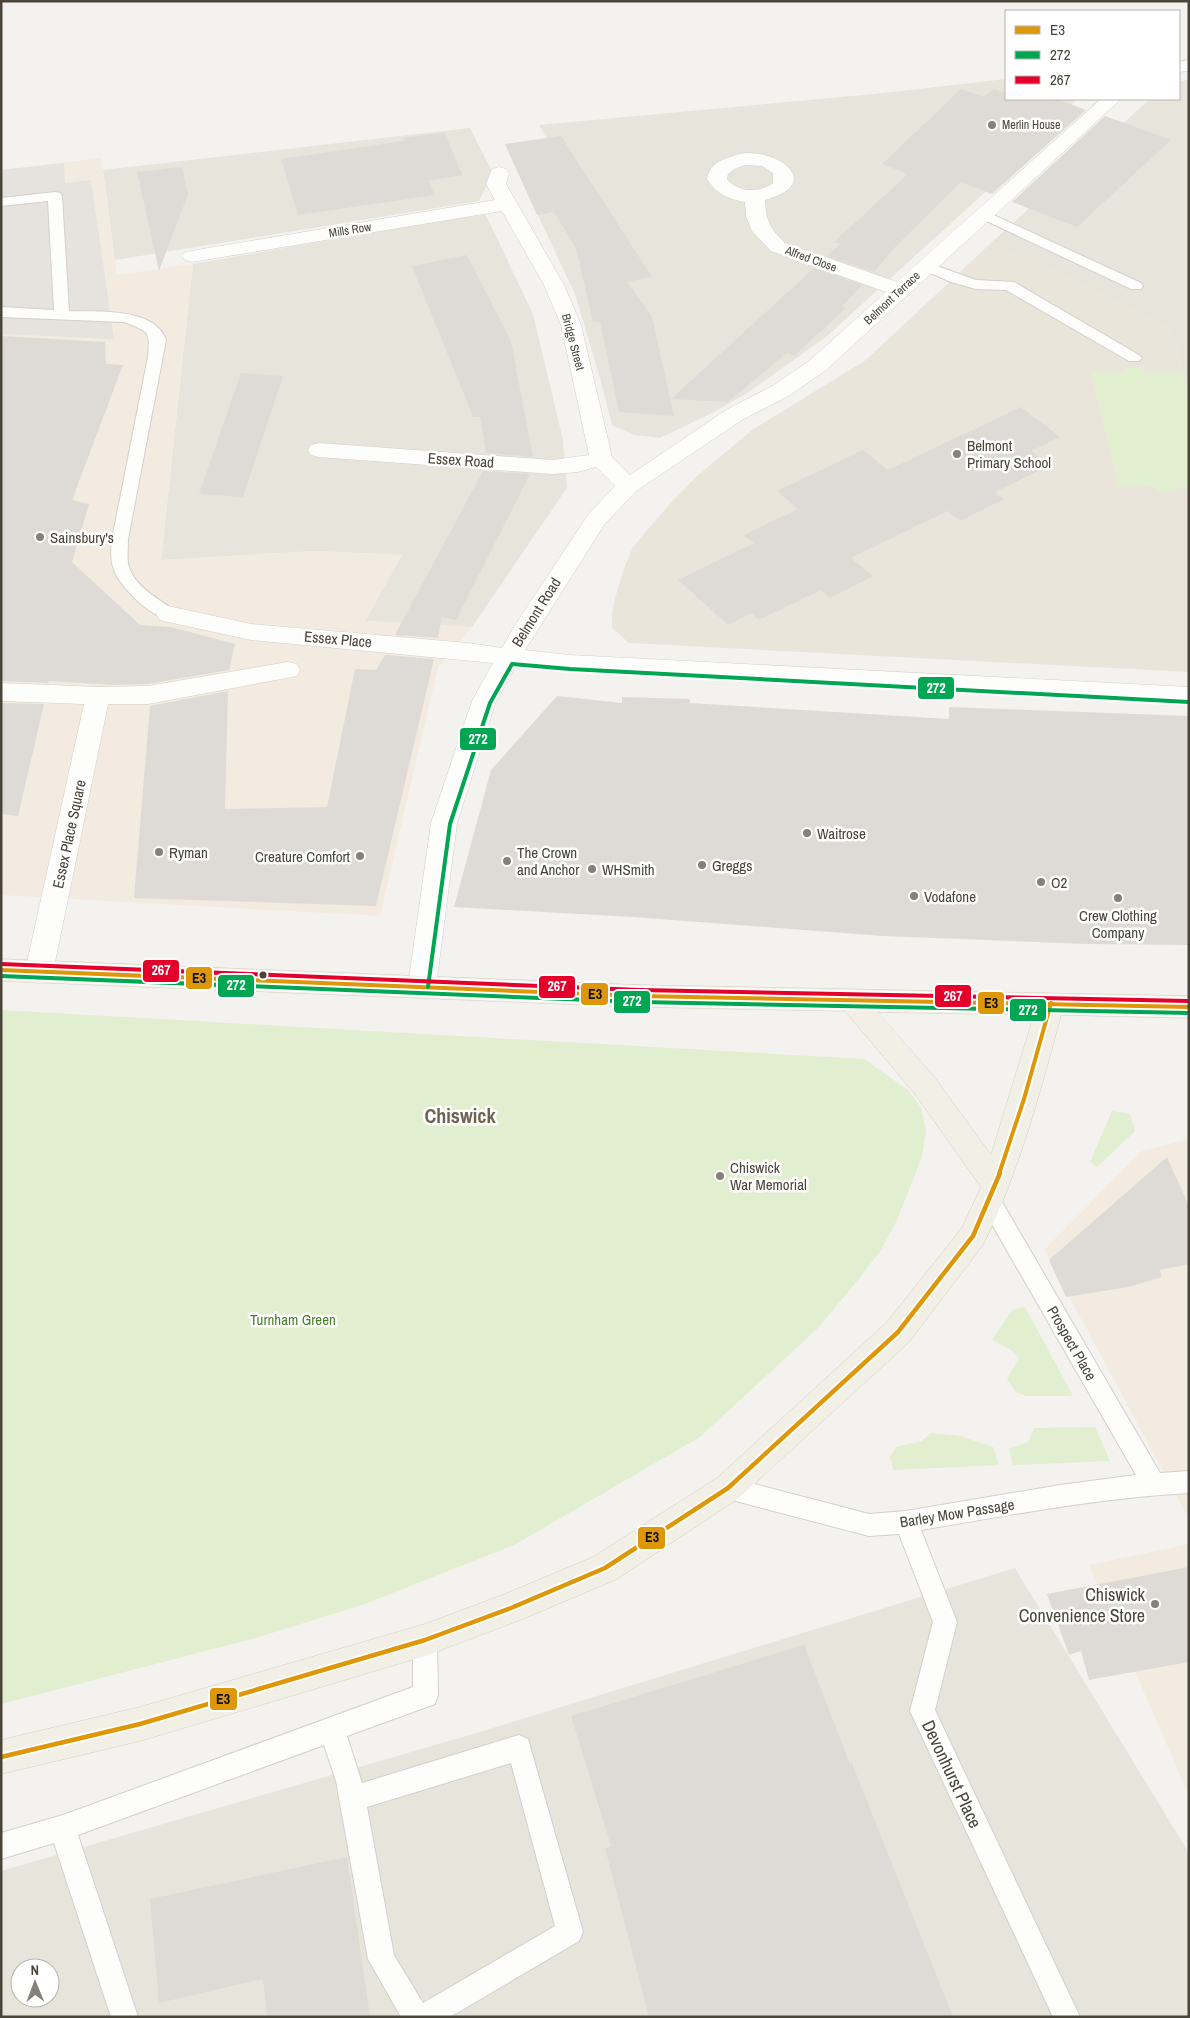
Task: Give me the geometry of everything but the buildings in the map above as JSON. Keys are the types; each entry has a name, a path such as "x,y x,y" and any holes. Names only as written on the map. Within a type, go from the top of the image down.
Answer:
{"main road":[{"path":"1,970 640,996 1189,1007"},
{"path":"851,1000 925,1086 993,1193"},
{"path":"1,1757 140,1724 426,1640 511,1608 605,1568 728,1488 898,1332 973,1236 993,1193 1024,1099 1051,1003"}],"street":[{"name":"Belmont Terrace","path":"652,470 734,416 782,390 817,366 1111,100"},
{"name":"Bridge Street","path":"499,173 496,184 554,285 571,325 601,458"},
{"name":"Alfred Close","path":"755,197 756,216 762,232 778,247 900,290"},
{"name":"Mills Row","path":"192,256 507,204"},
{"name":"Essex Road","path":"319,450 553,467 578,465 601,458"},
{"path":"601,458 628,486"},
{"name":"Belmont Road","path":"422,986 444,823 484,701 525,628 596,520 628,486 652,470"},
{"name":"Essex Place","path":"168,614 251,632 468,650 508,657 570,663 1189,696"},
{"path":"1,692 98,696 148,695 288,670"},
{"name":"Essex Place Square","path":"39,972 98,696"}],"lane":[{"path":"1,202 55,196 62,314"},
{"path":"985,215 1136,286"},
{"path":"926,266 968,284 991,288 1009,286 1134,358"},
{"path":"1,312 126,318 144,325 154,332 158,340 120,538 120,564 132,586 168,614"},
{"name":"Prospect Place","path":"993,1193 1154,1484"},
{"name":"Barley Mow Passage","path":"728,1488 869,1525 906,1522 1060,1496 1154,1484 1189,1482"},
{"name":"Devonhurst Place","path":"906,1522 945,1622 922,1711 1067,2017"},
{"path":"1,1846 63,1828 426,1695 426,1640"},
{"path":"332,1730 349,1782 381,1959 416,2017"},
{"path":"352,1799 520,1748 570,1932 424,2017"},
{"path":"63,1828 75,1870 125,2017"}],"shaded area":[{"path":"1005,79 1005,100 1076,100 1005,174 826,337 749,392 712,413 660,438 634,435 612,425 575,294 513,162 556,154 539,125 874,94"},
{"path":"1189,79 1189,392 1171,329 992,242 1149,100 1180,100 1180,82"},
{"path":"470,128 493,173 479,201 115,260 103,170"},
{"path":"101,158 117,275 193,264 161,560 315,551 402,555 365,621 472,627 438,668 380,916 1,895 1,170"},
{"path":"64,163 65,183 91,180 114,339 1,334 1,170"},
{"path":"485,213 533,314 563,440 567,488 472,627 365,621 402,555 315,551 161,560 193,264"},
{"name":"Belmont Primary School","path":"992,242 1171,329 1189,392 1189,672 629,643 612,628 614,602 624,568 633,547 696,477 752,430 866,360"},
{"path":"1189,1139 1189,1519 1044,1250 1142,1151"},
{"path":"1189,1544 1189,1796 1089,1565"},
{"path":"1015,1568 1189,1853 1189,2017 1,2017 1,1871 473,1734"}],"green space":[{"path":"1142,367 1143,372 1183,372 1189,392 1189,487 1175,487 1176,492 1157,492 1155,486 1118,487 1091,372 1124,372 1123,368"},
{"name":"Turnham Green","path":"1,1010 864,1059 908,1090 921,1108 926,1130 922,1157 897,1220 881,1250 817,1329 700,1437 516,1544 365,1604 252,1639 1,1704"},
{"path":"1112,1111 1130,1114 1135,1131 1097,1167 1090,1162"},
{"path":"1025,1307 1073,1396 1026,1396 1016,1392 1007,1379 1019,1358 1010,1349 992,1340 1013,1309"},
{"path":"1095,1427 1110,1461 1013,1465 1009,1449 1028,1442 1034,1428"},
{"path":"931,1433 960,1436 993,1447 999,1465 893,1470 890,1457 896,1447 922,1441"}],"transit line":[{"name":"272","path":"428,987 450,824 490,703 512,664 570,669 1189,702"},
{"name":"267","path":"1,964 640,990 1189,1001"},
{"name":"E3","path":"1,970 640,996 1189,1007"},
{"name":"272","path":"1,976 640,1002 1189,1013"},
{"name":"E3","path":"1,1757 140,1724 425,1640 511,1608 605,1568 728,1488 898,1332 973,1236 996,1185 1024,1099 1051,1003"}],"place":[{"name":"Merlin House","path":"992,125"},
{"name":"Belmont Primary School","path":"957,454"},
{"name":"Sainsbury's","path":"40,537"},
{"name":"Waitrose","path":"807,833"},
{"name":"Ryman","path":"159,852"},
{"name":"Creature Comfort","path":"360,856"},
{"name":"The Crown and Anchor","path":"507,861"},
{"name":"Greggs","path":"702,865"},
{"name":"WHSmith","path":"592,869"},
{"name":"O2","path":"1041,882"},
{"name":"Vodafone","path":"914,896"},
{"name":"Crew Clothing Company","path":"1118,898"},
{"name":"Chiswick War Memorial","path":"720,1176"},
{"name":"Chiswick Convenience Store","path":"1155,1604"}],"district":[{"name":"Chiswick","path":"460,1115"}]}
